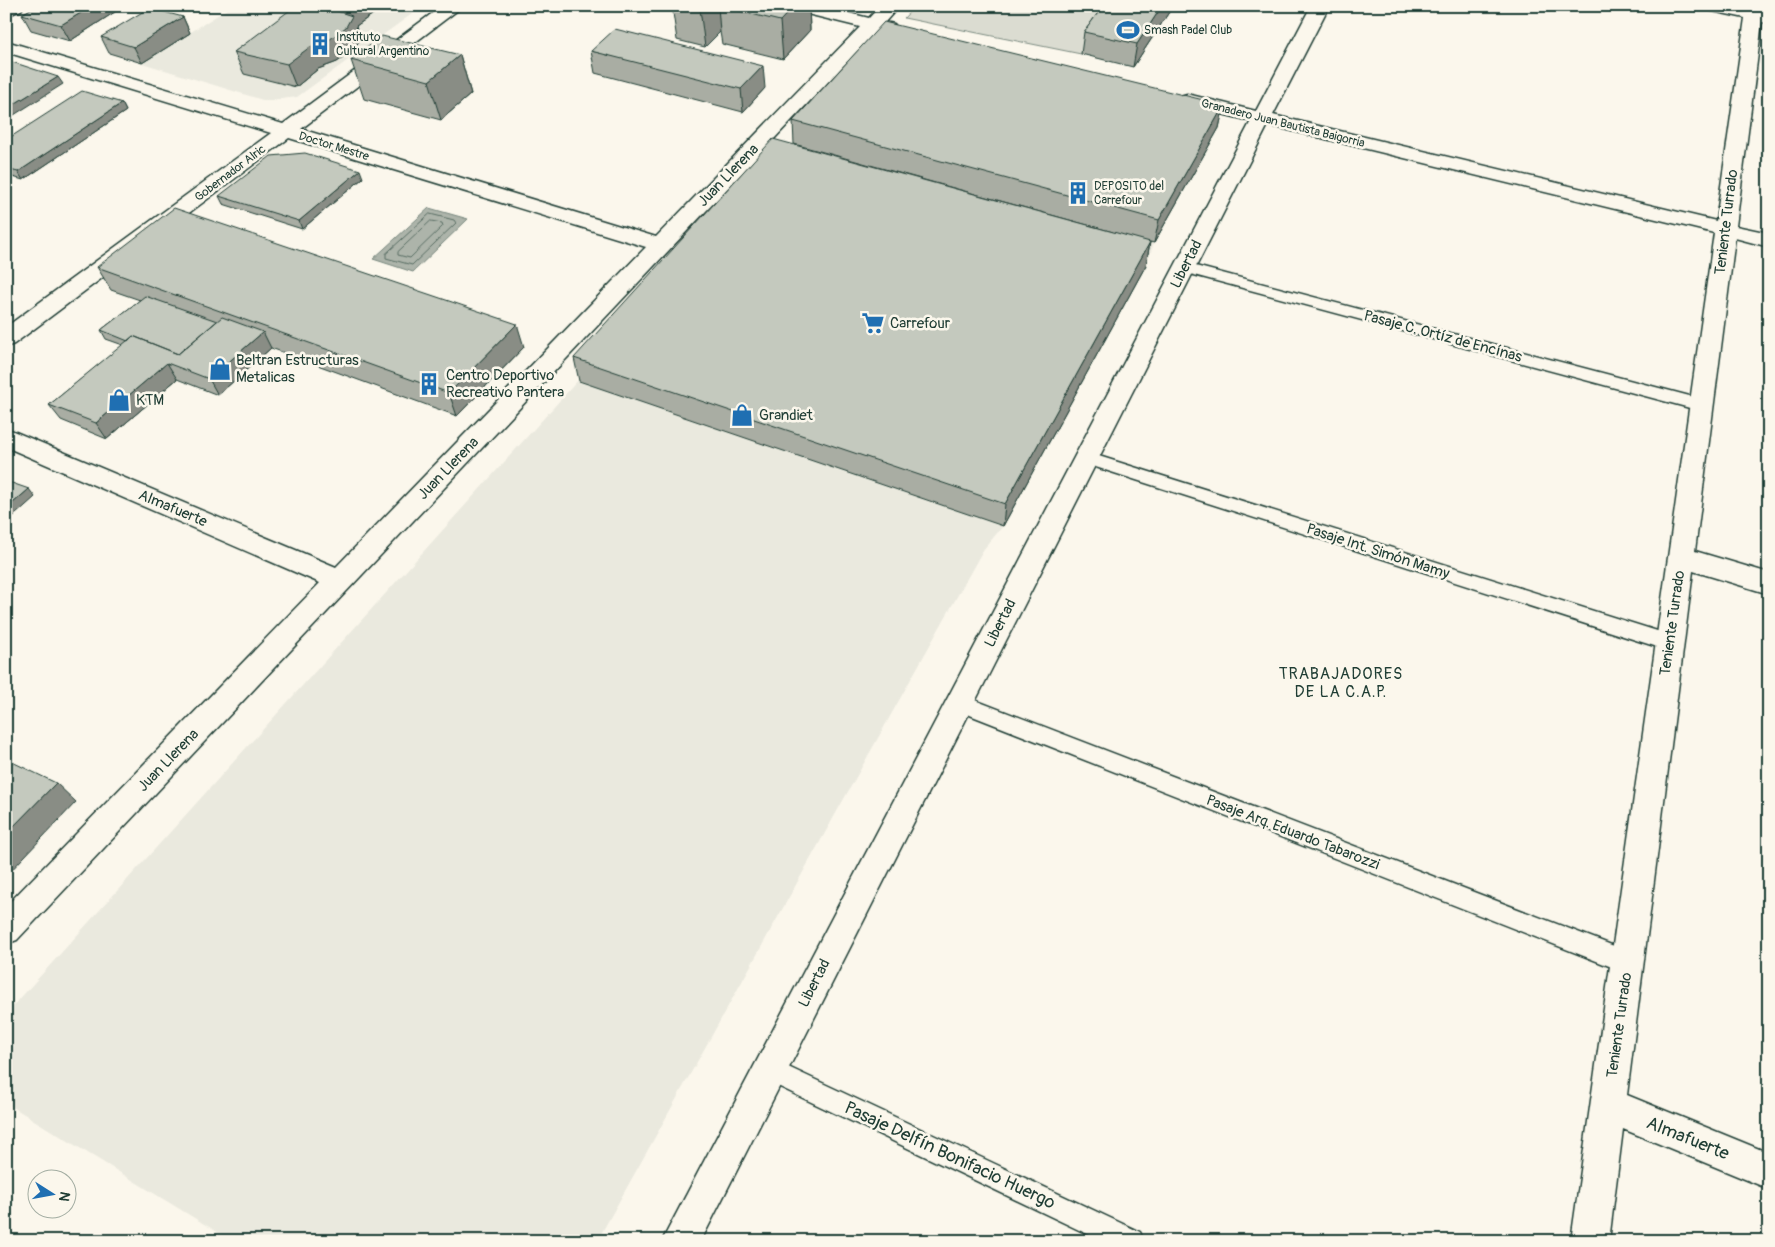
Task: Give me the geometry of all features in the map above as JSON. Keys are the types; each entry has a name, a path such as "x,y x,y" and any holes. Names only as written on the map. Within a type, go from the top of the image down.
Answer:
{"street":[{"path":"6,11 15,6"},
{"name":"Gobernador Alric","path":"6,339 454,6"},
{"path":"797,6 909,33"},
{"name":"Juan Llerena","path":"6,929 890,6"},
{"name":"Libertad","path":"681,1241 1320,6"},
{"path":"1713,6 1759,13"},
{"name":"Teniente Turrado","path":"1590,1241 1725,229 1759,13"},
{"name":"Doctor Mestre","path":"6,46 661,246"},
{"name":"Granadero Juan Bautista Baigorria","path":"1166,95 1769,240"},
{"name":"Almafuerte","path":"6,437 340,580"},
{"path":"1681,557 1769,584"},
{"name":"Almafuerte","path":"1608,1104 1769,1171"}],"lane":[{"name":"Pasaje C. Ortíz de Encínas","path":"1184,268 1701,405"},
{"name":"Pasaje Int. Simón Mamy","path":"1086,458 1670,643"},
{"name":"Pasaje Arq. Eduardo Tabarozzi","path":"959,702 1627,962"},
{"name":"Pasaje Delfín Bonifacio Huergo","path":"769,1070 1131,1241"}],"shaded area":[{"path":"232,6 423,6 297,97 266,101 142,63"},
{"path":"915,6 1116,6 1081,54 904,18"},
{"path":"884,45 1219,128 1154,243 1146,265 1003,526 983,550 597,1241 232,1241 6,1103 6,1014 775,162 794,144"}],"water":[{"path":"429,208 468,219 413,272 373,259"}],"building":[{"path":"36,6 92,6 61,25 22,14"},
{"path":"300,6 344,6 337,11 352,16 346,27 329,40 310,47 287,64 234,52 290,10"},
{"path":"689,6 704,6 700,9"},
{"path":"718,6 794,6 780,21"},
{"path":"1103,6 1162,6 1137,44 1084,32"},
{"path":"149,8 183,17 134,47 101,37"},
{"name":"DEPOSITO del Carrefour","path":"884,22 1224,105 1159,220 793,121"},
{"path":"615,29 763,66 741,89 591,51"},
{"path":"382,36 460,55 429,81 351,60"},
{"path":"6,60 58,77 6,109"},
{"path":"82,91 122,103 18,172 6,169 6,140"},
{"name":"Carrefour","path":"773,139 1150,242 1005,504 574,358"},
{"path":"305,153 360,170 299,221 219,196 271,156"},
{"path":"174,208 517,324 449,393 97,267"},
{"path":"145,296 217,321 178,354 133,336 128,341 101,330"},
{"path":"222,317 263,332 209,379 167,363 96,423 49,405 133,336 178,354"},
{"path":"6,481 29,489 6,509"},
{"path":"6,759 56,783 6,834"}],"place":[{"name":"Smash Padel Club","path":"1128,30"},
{"name":"Instituto Cultural Argentino","path":"320,44"},
{"name":"DEPOSITO del Carrefour","path":"1078,193"},
{"name":"Carrefour","path":"873,323"},
{"name":"Beltran Estructuras Metalicas","path":"220,369"},
{"name":"Centro Deportivo Recreativo Pantera","path":"429,384"},
{"name":"KTM","path":"119,400"},
{"name":"Grandiet","path":"742,415"}],"district":[{"name":"TRABAJADORES DE LA C.A.P.","path":"1341,682"}]}
